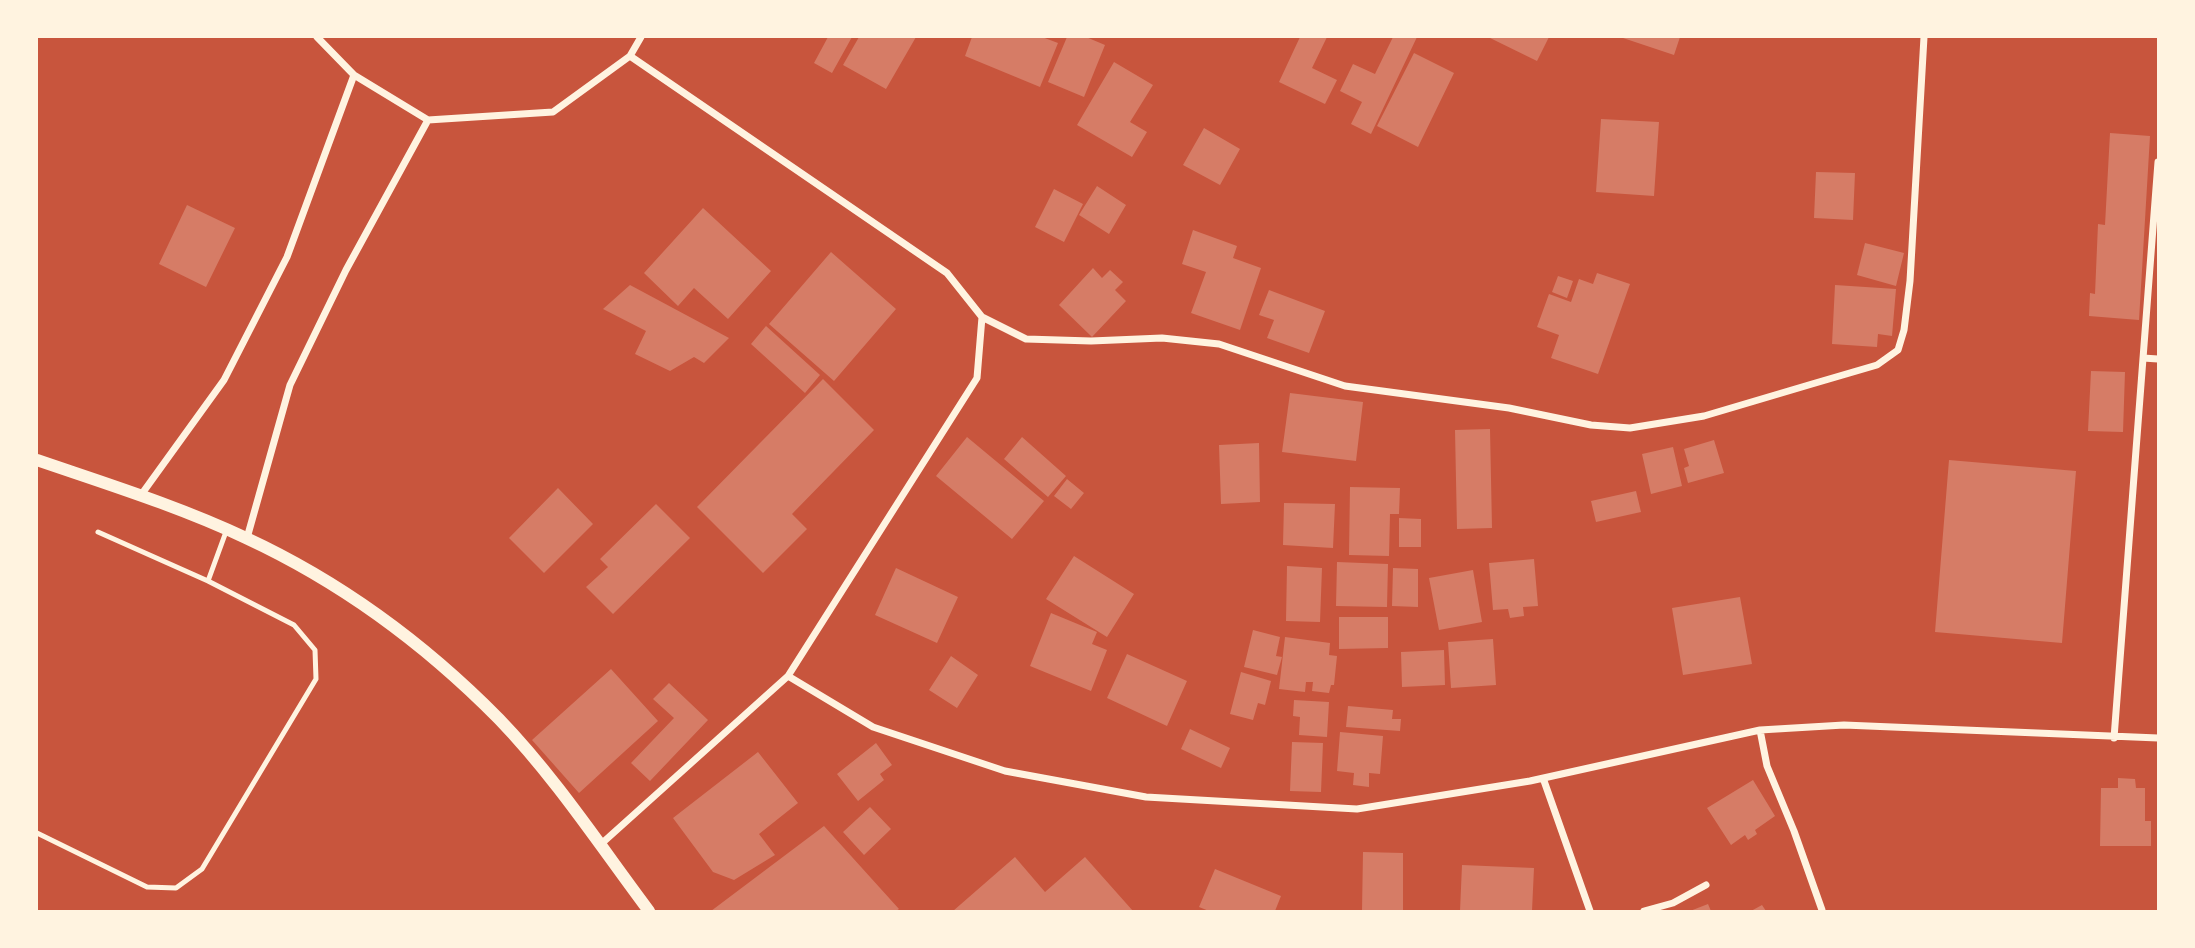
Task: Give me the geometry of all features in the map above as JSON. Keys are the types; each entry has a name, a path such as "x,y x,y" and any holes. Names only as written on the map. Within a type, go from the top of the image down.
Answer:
{"street":[{"path":"317,37 354,75 428,120 553,112 630,56 641,37"},
{"path":"630,56 947,273 982,317 1026,339 1091,341 1162,338 1219,344 1345,387 1509,408 1604,426 1630,428 1704,416 1877,365 1898,350 1904,330 1910,281 1924,37"},
{"path":"141,495 224,380 287,257 354,75"},
{"path":"247,538 290,385 346,270 428,120"},
{"path":"2114,738 2158,162"},
{"path":"600,845 789,676 977,378 982,317"},
{"path":"2143,358 2158,359"},
{"path":"37,460 141,495 247,538 316,574 375,611 446,668 500,721 550,779 649,911"},
{"path":"789,676 873,727 1005,771 1146,797 1357,809 1543,778 1760,730 1844,725 2158,738"},
{"path":"1760,730 1767,766 1822,910"},
{"path":"1543,778 1590,911"},
{"path":"1644,911 1673,903 1706,885"}],"lane":[{"path":"208,580 227,530"},
{"path":"37,833 147,887 176,888 202,869 316,679 315,650 294,625 208,580 98,532"}],"building":[{"path":"828,37 852,37 832,73 814,63"},
{"path":"859,37 916,37 886,89 843,65"},
{"path":"972,37 1042,37 1058,43 1040,87 965,56"},
{"path":"1067,37 1086,37 1105,45 1084,97 1048,82"},
{"path":"1300,37 1327,37 1312,68 1337,80 1325,104 1279,82"},
{"path":"1393,37 1417,37 1371,134 1351,124 1362,102 1340,91 1353,64 1375,74"},
{"path":"1488,37 1549,37 1537,61"},
{"path":"1620,37 1680,37 1674,55"},
{"path":"1414,53 1454,73 1418,147 1377,126"},
{"path":"1114,62 1153,85 1130,122 1147,132 1132,157 1077,125"},
{"path":"1601,119 1659,122 1654,196 1596,192"},
{"path":"1204,128 1240,149 1220,185 1183,165"},
{"path":"2110,133 2150,136 2139,320 2089,316 2090,293 2095,294 2098,224 2105,225"},
{"path":"1816,172 1855,173 1853,220 1814,218"},
{"path":"1097,186 1126,205 1109,234 1079,215"},
{"path":"1054,189 1083,204 1064,242 1035,227"},
{"path":"187,205 235,228 206,287 159,264"},
{"path":"703,208 771,271 728,319 694,288 678,306 644,273"},
{"path":"1193,230 1237,246 1233,258 1261,268 1240,330 1191,313 1206,272 1182,264"},
{"path":"1865,243 1904,253 1896,286 1857,275"},
{"path":"831,252 896,309 834,381 769,324"},
{"path":"1093,268 1102,278 1110,270 1123,282 1115,290 1126,301 1092,337 1059,305"},
{"path":"1597,273 1630,284 1598,374 1551,358 1559,335 1537,327 1549,294 1571,302 1579,279 1593,284"},
{"path":"1558,276 1573,281 1567,298 1552,292"},
{"path":"630,285 729,338 704,363 694,357 670,371 635,354 646,331 603,309"},
{"path":"1835,285 1896,289 1892,336 1878,334 1877,347 1832,344"},
{"path":"1269,290 1325,311 1309,353 1267,338 1274,320 1259,315"},
{"path":"766,326 820,375 805,393 751,344"},
{"path":"2091,371 2125,372 2123,432 2088,431"},
{"path":"823,379 874,430 792,514 807,529 763,573 697,507"},
{"path":"1290,393 1363,402 1356,461 1282,452"},
{"path":"1490,429 1492,528 1457,529 1455,430"},
{"path":"967,437 1044,501 1012,539 936,476"},
{"path":"1022,437 1066,476 1048,497 1004,459"},
{"path":"1714,440 1724,473 1688,483 1684,468 1689,466 1684,449"},
{"path":"1259,443 1260,502 1221,504 1219,445"},
{"path":"1673,447 1682,486 1651,494 1642,454"},
{"path":"1949,460 2076,471 2062,643 1935,632"},
{"path":"1067,479 1084,493 1071,509 1054,496"},
{"path":"1350,487 1400,488 1399,514 1390,514 1389,556 1349,555"},
{"path":"558,488 593,524 544,573 509,538"},
{"path":"1636,491 1641,512 1596,522 1591,501"},
{"path":"1284,503 1335,504 1333,548 1283,545"},
{"path":"656,504 690,538 613,614 586,587 608,567 600,559"},
{"path":"1399,518 1421,519 1421,547 1399,547"},
{"path":"1074,556 1134,594 1107,637 1046,599"},
{"path":"1534,559 1538,606 1523,607 1524,616 1510,618 1508,609 1493,610 1489,563"},
{"path":"1337,562 1388,564 1387,607 1336,606"},
{"path":"1287,566 1322,568 1320,622 1286,621"},
{"path":"896,568 958,597 937,643 875,615"},
{"path":"1393,568 1418,569 1418,607 1392,606"},
{"path":"1473,570 1482,622 1439,630 1429,578"},
{"path":"1740,597 1752,664 1683,675 1672,608"},
{"path":"1051,613 1097,632 1092,644 1107,650 1091,691 1030,666"},
{"path":"1339,617 1388,617 1388,648 1339,649"},
{"path":"1253,630 1280,637 1276,656 1282,657 1277,675 1244,667"},
{"path":"1285,637 1330,643 1329,655 1337,656 1334,685 1331,685 1329,693 1312,691 1313,682 1306,682 1305,692 1279,689"},
{"path":"1493,639 1496,685 1451,688 1448,642"},
{"path":"1444,650 1445,685 1402,687 1401,652"},
{"path":"1127,654 1187,681 1167,726 1107,698"},
{"path":"951,656 978,675 957,708 929,690"},
{"path":"611,669 658,721 579,793 532,740"},
{"path":"1241,672 1271,681 1265,705 1258,703 1253,720 1230,714"},
{"path":"669,683 708,720 650,781 631,763 674,718 653,699"},
{"path":"1294,700 1329,702 1327,737 1299,735 1300,717 1293,716"},
{"path":"1348,706 1393,710 1392,719 1401,719 1400,731 1346,727"},
{"path":"1190,729 1230,748 1221,768 1181,749"},
{"path":"1340,732 1383,736 1380,774 1369,773 1369,787 1353,785 1354,773 1337,771"},
{"path":"1292,742 1323,743 1321,792 1290,791"},
{"path":"876,743 892,765 880,774 884,780 858,801 837,774"},
{"path":"758,752 798,803 759,834 775,855 734,880 713,872 673,818"},
{"path":"2118,778 2135,779 2136,788 2145,788 2145,821 2151,821 2151,846 2100,846 2101,788 2118,788"},
{"path":"1753,780 1775,816 1755,830 1757,834 1748,840 1745,835 1731,845 1707,808"},
{"path":"870,807 891,829 864,855 843,832"},
{"path":"824,826 899,909 711,911"},
{"path":"1363,852 1403,853 1403,911 1362,911"},
{"path":"1015,857 1045,892 1085,857 1133,911 953,911"},
{"path":"1462,865 1534,868 1532,911 1460,911"},
{"path":"1215,869 1281,896 1275,911 1209,911 1199,907"},
{"path":"1708,904 1711,911 1690,911"},
{"path":"1762,905 1766,911 1751,911"}]}
